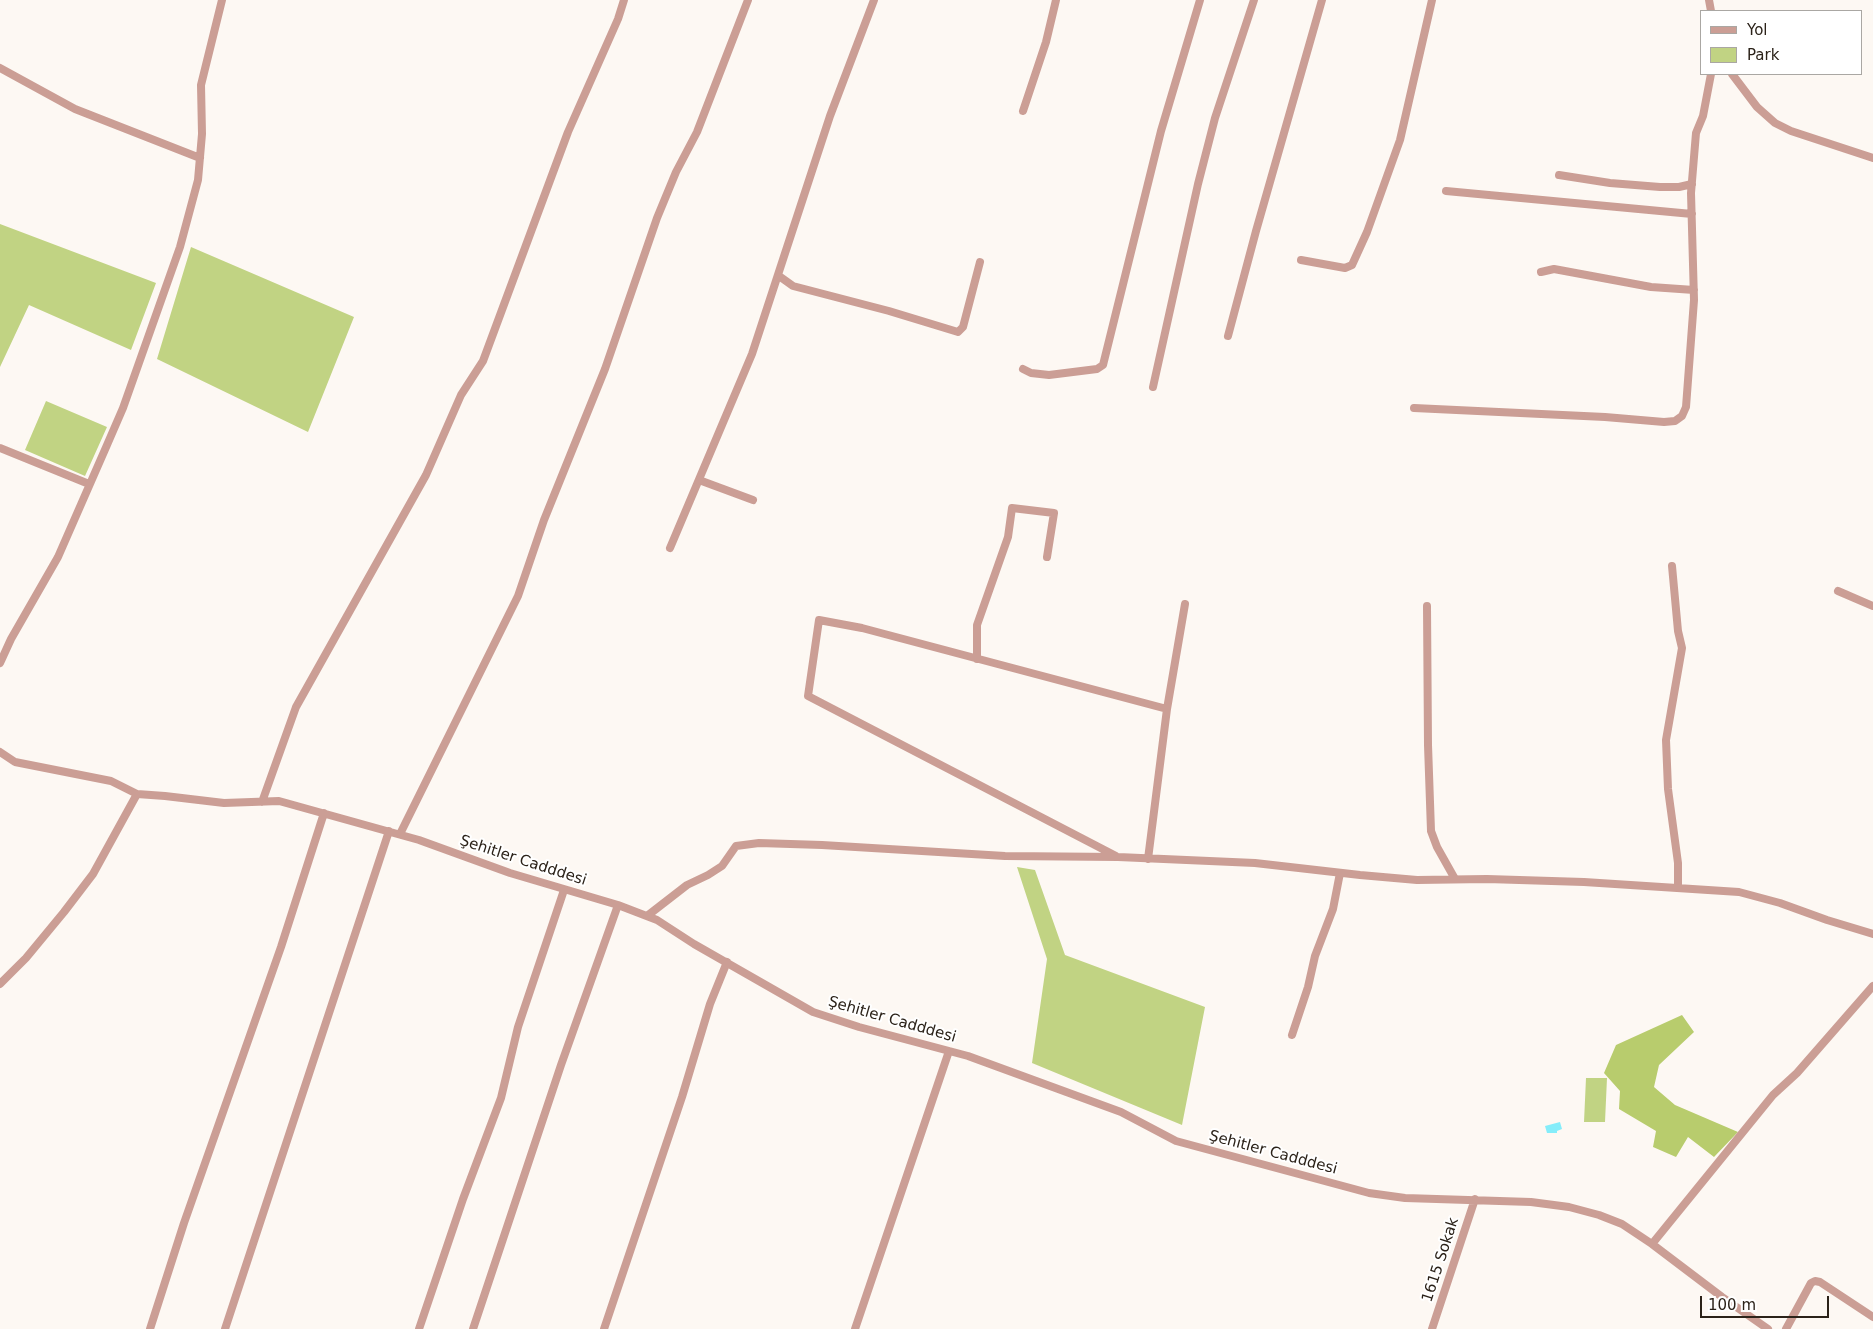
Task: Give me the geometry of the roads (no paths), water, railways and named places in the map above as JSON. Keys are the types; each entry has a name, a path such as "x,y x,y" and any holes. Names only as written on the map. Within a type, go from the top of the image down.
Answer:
{"street":[{"path":"0,663 11,639 58,557 123,408 180,247 198,180 202,134 201,86 222,0"},
{"path":"262,802 296,707 426,475 461,395 483,361 568,132 618,18 624,0"},
{"path":"400,834 518,596 544,520 605,369 657,218 676,172 697,132 748,0"},
{"path":"670,548 752,354 830,116 874,0"},
{"path":"1023,111 1046,42 1056,0"},
{"path":"1023,369 1031,373 1049,375 1097,369 1103,365 1161,131 1200,0"},
{"path":"1153,387 1198,184 1215,118 1254,0"},
{"path":"1228,336 1322,0"},
{"path":"1301,260 1345,268 1352,265 1367,232 1400,140 1432,0"},
{"path":"0,68 75,109 200,158"},
{"path":"1414,408 1675,421 1682,416 1686,407 1692,343 1694,290 1692,184 1696,133 1703,116 1711,75"},
{"path":"1733,75 1757,107 1775,124 1873,158"},
{"path":"1559,176 1610,184 1660,188 1678,188 1692,184"},
{"path":"1446,191 1692,214"},
{"path":"779,276 793,286 958,332 963,327 980,262"},
{"path":"1541,272 1554,269 1651,287 1694,290"},
{"path":"0,448 90,484"},
{"path":"699,480 754,500"},
{"path":"977,659 977,625 1008,537 1012,508 1054,513 1047,558"},
{"path":"1672,566 1678,631 1682,648 1666,740 1668,789 1678,863 1678,888"},
{"path":"1838,591 1873,606"},
{"path":"1148,859 1167,709 1185,604"},
{"path":"1427,606 1431,831 1437,847 1455,879"},
{"path":"1118,857 808,696 819,620 862,628 1167,709"},
{"name":"Şehitler Cadddesi","path":"0,752 14,762 111,781 137,794 224,803 279,800 400,834 510,873 618,905 647,916 813,1012 859,1027 968,1056 1121,1112 1176,1141 1369,1193 1405,1198 1531,1202 1581,1210 1599,1215 1622,1224 1652,1244 1768,1329"},
{"path":"0,984 26,958 93,874 137,794"},
{"path":"150,1329 184,1223 281,948 324,812"},
{"path":"225,1329 389,831"},
{"path":"647,916 687,885 722,866 736,846 759,843 1006,856 1118,857 1255,863 1417,880 1584,882 1740,892 1780,903 1826,920 1873,934"},
{"path":"1292,1034 1308,987 1315,956 1334,909 1340,873"},
{"path":"419,1329 463,1199 501,1098 518,1027 564,890"},
{"path":"473,1329 561,1065 618,905"},
{"path":"604,1329 682,1098 710,1004 726,962"},
{"path":"1652,1244 1773,1095 1797,1073 1873,986"},
{"path":"855,1329 949,1051"},
{"name":"1615 Sokak","path":"1432,1329 1475,1199"},
{"path":"1786,1329 1811,1283 1815,1281 1820,1282 1873,1317"}],"water":[{"path":"1560,1122 1562,1129 1557,1131 1557,1133 1547,1133 1545,1126"}]}
